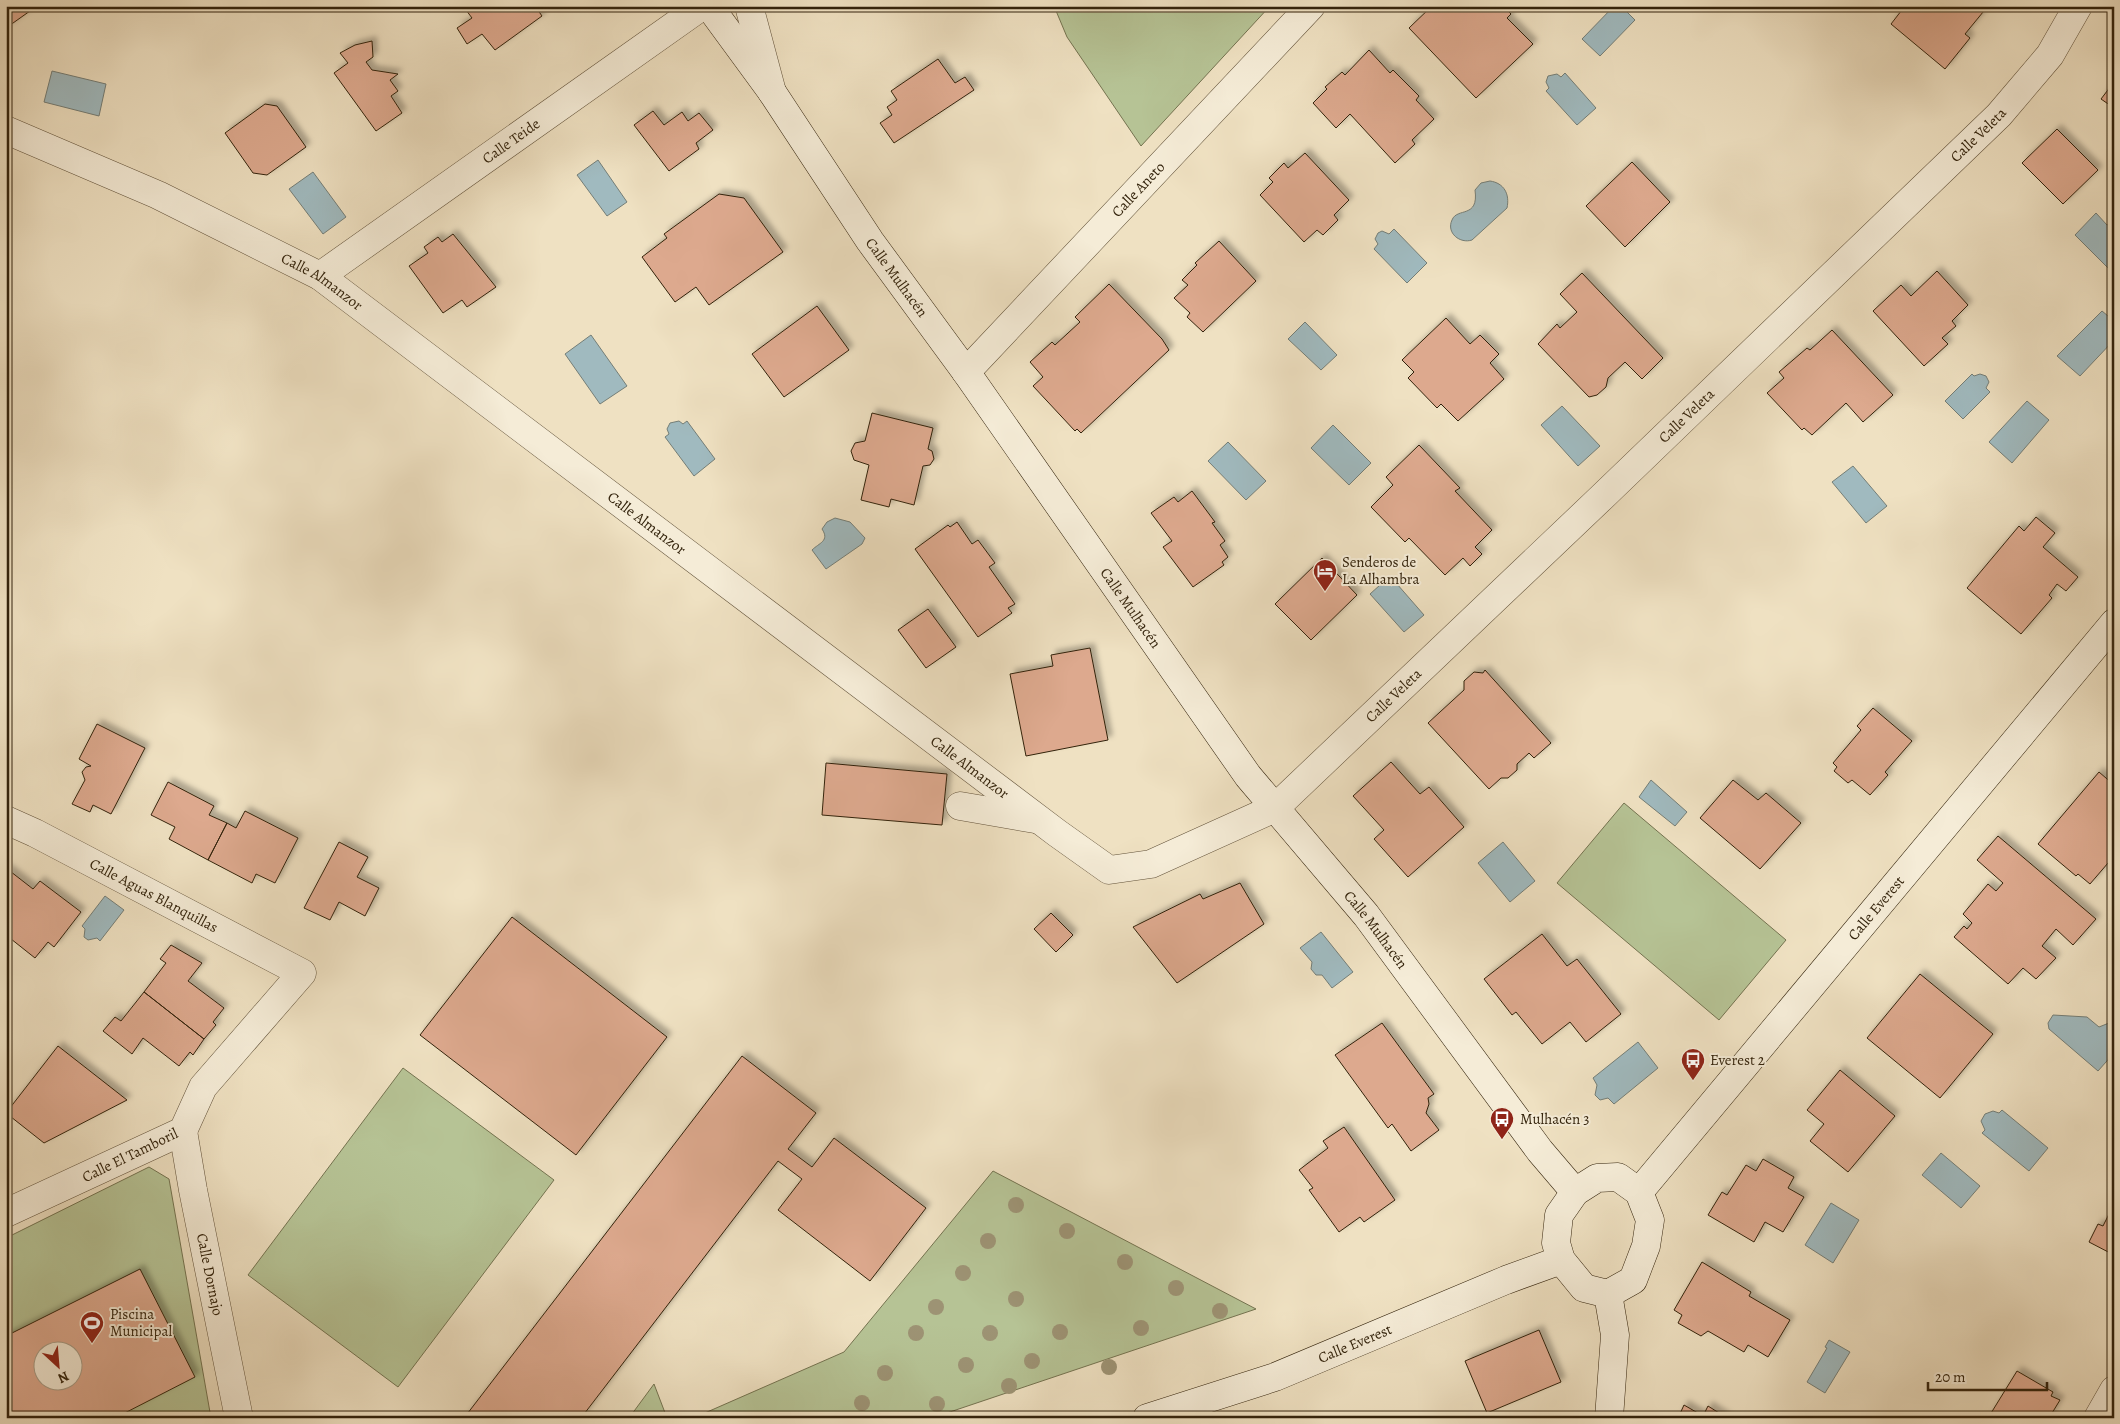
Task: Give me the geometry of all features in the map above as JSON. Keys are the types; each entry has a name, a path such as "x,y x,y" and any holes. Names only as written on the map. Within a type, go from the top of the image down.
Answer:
{"street":[{"name":"Calle Teide","path":"320,276 702,6"},
{"name":"Calle Mulhacén","path":"710,6 772,92 870,241 966,372 1248,776 1366,915 1540,1151 1575,1192"},
{"path":"749,6 772,92"},
{"name":"Calle Aneto","path":"966,372 1311,6"},
{"name":"Calle Veleta","path":"1275,808 1595,504 1998,115 2050,55 2078,6"},
{"name":"Calle Almanzor","path":"6,130 158,195 320,276 1109,870 1151,864 1275,808"},
{"name":"Calle Everest","path":"1639,1192 2114,623"},
{"path":"960,806 1039,819"},
{"name":"Calle Aguas Blanquillas","path":"6,820 35,833 302,973"},
{"name":"Calle El Tamboril","path":"6,1213 182,1131 204,1087 302,973"},
{"name":"Calle Dornajo","path":"182,1131 192,1190 239,1418"},
{"path":"1618,1177 1639,1192 1650,1220 1646,1246 1632,1280 1608,1294 1584,1288 1561,1260 1556,1243 1559,1215 1575,1192 1597,1178 1618,1177"},
{"name":"Calle Everest","path":"1147,1418 1275,1377 1506,1280 1561,1260"},
{"path":"1608,1294 1615,1335 1609,1418"},
{"path":"2098,1418 2114,1390"}],"green space":[{"path":"1054,6 1270,6 1141,146 1067,37"},
{"path":"1624,803 1786,940 1719,1020 1557,883"},
{"path":"403,1068 554,1180 398,1387 248,1275"},
{"path":"149,1167 169,1179 211,1418 6,1418 6,1238"},
{"path":"993,1171 1256,1309 932,1418 699,1418 698,1416 844,1352"},
{"path":"654,1384 667,1418 629,1418"}],"water":[{"path":"1614,6 1621,6 1635,20 1600,56 1582,39"},
{"path":"52,71 106,84 99,116 44,102"},
{"path":"1565,73 1596,108 1577,125 1546,91 1549,88 1546,82 1548,76 1557,74 1561,77"},
{"path":"598,160 627,202 607,216 577,175"},
{"path":"313,172 346,217 323,234 289,189"},
{"path":"1490,181 1499,184 1505,190 1508,198 1507,208 1472,240 1459,239 1451,229 1452,220 1458,214 1471,209 1474,205 1475,190 1481,183"},
{"path":"2096,213 2107,225 2114,222 2114,266 2110,270 2075,235"},
{"path":"1394,229 1427,263 1407,283 1374,249 1378,244 1375,239 1378,233 1382,231 1389,234"},
{"path":"2102,311 2114,321 2114,340 2080,376 2057,356"},
{"path":"1305,322 1337,355 1321,370 1288,339"},
{"path":"591,335 627,386 600,404 565,354"},
{"path":"1972,374 1974,376 1980,374 1986,376 1989,382 1986,388 1990,392 1963,419 1945,401"},
{"path":"2027,401 2049,420 2012,463 1989,442"},
{"path":"1562,406 1600,446 1578,466 1541,425"},
{"path":"679,421 683,424 687,421 715,459 694,476 665,437 669,434 667,429 670,423"},
{"path":"1333,425 1371,463 1349,485 1311,448"},
{"path":"1228,442 1266,481 1246,500 1208,461"},
{"path":"1853,466 1887,506 1866,523 1832,482"},
{"path":"835,518 850,522 865,538 862,544 826,569 812,550 824,539 825,536 822,529 827,522"},
{"path":"1390,576 1424,615 1404,632 1370,594"},
{"path":"1651,780 1687,812 1675,826 1639,797"},
{"path":"1503,842 1535,881 1510,902 1478,863"},
{"path":"105,896 124,910 100,941 97,938 88,940 84,937 85,929 82,926"},
{"path":"1321,932 1353,972 1332,988 1322,975 1316,975 1311,969 1312,962 1300,948"},
{"path":"2053,1015 2087,1017 2099,1027 2114,1021 2114,1053 2098,1071 2049,1029 2048,1023"},
{"path":"1638,1042 1658,1068 1614,1104 1608,1098 1600,1100 1595,1095 1597,1085 1593,1078"},
{"path":"2002,1110 2048,1148 2029,1171 1982,1133 1985,1130 1981,1121 1985,1114 1993,1111 1999,1113"},
{"path":"1941,1153 1980,1186 1961,1208 1922,1175"},
{"path":"1831,1203 1859,1220 1833,1263 1805,1245"},
{"path":"1829,1340 1850,1352 1825,1393 1807,1382 1827,1348 1825,1347"}],"building":[{"path":"6,6 37,6 6,28"},
{"path":"463,6 535,6 542,16 495,50 482,34 467,44 457,28 472,18"},
{"path":"1432,6 1503,6 1511,14 1507,18 1533,44 1476,98 1409,28"},
{"path":"1905,6 1988,6 1965,34 1970,38 1945,69 1891,24"},
{"path":"372,41 373,57 366,62 372,70 398,74 390,80 398,91 391,96 402,113 376,131 334,73 348,63 340,53 355,45"},
{"path":"1369,50 1390,73 1393,70 1419,96 1416,100 1434,119 1412,140 1415,144 1395,163 1350,114 1336,128 1313,103 1327,89 1325,87 1342,72 1345,75"},
{"path":"938,59 955,83 965,77 974,90 894,143 880,123 892,115 887,107 897,100 891,91"},
{"path":"2114,82 2114,108 2101,99"},
{"path":"265,104 277,106 306,147 267,175 253,173 225,133"},
{"path":"653,111 664,125 682,112 688,121 699,113 713,130 696,143 699,149 669,171 634,125"},
{"path":"2057,129 2098,170 2063,204 2022,163"},
{"path":"1305,153 1349,200 1334,215 1338,220 1323,235 1317,230 1304,242 1260,195 1273,182 1269,178 1284,163 1288,168"},
{"path":"1632,162 1670,202 1625,247 1586,206"},
{"path":"719,194 744,198 783,252 709,305 696,287 675,302 642,257 667,238 664,234"},
{"path":"453,234 496,287 467,307 462,300 443,313 409,266 428,253 424,247 438,237 442,242"},
{"path":"1219,241 1256,281 1203,332 1187,317 1190,313 1174,298 1188,285 1182,280 1197,265 1195,263"},
{"path":"1937,271 1968,305 1952,321 1956,326 1942,338 1948,344 1924,366 1873,311 1901,285 1911,296"},
{"path":"1582,273 1663,358 1642,379 1625,362 1608,378 1606,387 1597,395 1589,397 1538,344 1557,324 1560,328 1577,312 1560,294"},
{"path":"1109,284 1162,339 1169,350 1081,433 1077,429 1075,431 1033,386 1043,377 1030,362 1052,342 1055,345 1080,322 1075,317"},
{"path":"817,306 849,350 784,397 752,354"},
{"path":"1446,318 1470,344 1480,335 1499,354 1490,363 1504,379 1458,421 1441,404 1437,408 1408,378 1414,372 1402,360"},
{"path":"1832,330 1893,395 1863,422 1846,403 1812,435 1804,428 1802,430 1767,393 1784,378 1779,372 1807,348 1810,350"},
{"path":"872,413 933,428 928,449 932,451 934,459 930,465 923,466 914,505 891,499 889,507 861,500 869,465 854,460 851,451 855,443 865,441"},
{"path":"1419,445 1460,488 1455,491 1492,530 1475,547 1482,554 1470,566 1463,558 1445,575 1409,538 1405,542 1371,507 1393,485 1386,477"},
{"path":"1192,491 1215,522 1212,523 1225,541 1220,545 1228,557 1222,562 1224,565 1193,587 1163,547 1172,541 1151,513 1174,497 1178,502"},
{"path":"2036,517 2055,533 2043,547 2078,577 2066,591 2057,584 2049,595 2052,598 2021,634 1967,588 2019,526 2024,531"},
{"path":"957,522 972,544 978,540 995,563 989,567 1015,604 1008,608 1012,613 978,637 915,549 948,525 950,527"},
{"path":"1322,558 1357,595 1311,640 1275,604"},
{"path":"928,609 956,647 926,668 898,630"},
{"path":"1090,648 1108,740 1026,756 1010,674 1053,666 1051,655"},
{"path":"1485,670 1551,743 1534,758 1529,753 1517,764 1517,770 1508,778 1501,778 1489,789 1428,723 1464,690 1464,681 1474,672 1483,673"},
{"path":"1873,708 1912,741 1885,772 1888,775 1870,795 1852,780 1848,783 1834,771 1837,767 1833,763 1861,730 1857,726"},
{"path":"97,724 145,748 111,814 93,805 90,812 72,804 85,780 82,772 86,767 91,766 79,759"},
{"path":"1391,762 1420,794 1429,787 1464,827 1408,877 1374,839 1384,830 1353,796"},
{"path":"826,763 947,774 942,825 822,815"},
{"path":"2099,772 2114,785 2114,856 2090,884 2078,874 2076,876 2038,844"},
{"path":"1733,780 1758,800 1766,793 1801,823 1760,869 1700,818"},
{"path":"168,782 214,806 209,815 227,823 208,860 169,839 175,827 151,815"},
{"path":"245,811 298,838 275,883 256,874 252,883 208,860 227,823 236,828"},
{"path":"1998,836 2096,919 2073,945 2056,929 2042,946 2056,958 2036,979 2023,968 2008,984 1954,937 1964,926 1967,929 1972,923 1963,914 1988,884 1996,891 2003,883 1977,860"},
{"path":"339,842 368,857 357,877 379,888 365,916 339,902 330,920 304,908"},
{"path":"6,868 33,889 40,881 81,912 54,947 48,942 35,958 6,935"},
{"path":"1240,883 1264,924 1177,983 1133,927 1200,894 1203,899"},
{"path":"1051,913 1073,935 1056,952 1034,929"},
{"path":"512,917 667,1037 576,1155 420,1035"},
{"path":"1542,934 1567,966 1577,959 1621,1014 1586,1042 1570,1022 1542,1044 1516,1012 1512,1015 1484,979"},
{"path":"171,945 202,963 188,981 224,1008 213,1022 216,1025 204,1039 144,992 166,963 160,959"},
{"path":"1920,974 1993,1034 1940,1098 1867,1038"},
{"path":"144,992 204,1039 193,1055 190,1052 179,1066 143,1038 132,1054 103,1031 115,1017 121,1021"},
{"path":"1382,1023 1434,1094 1428,1098 1429,1104 1426,1113 1439,1130 1411,1151 1392,1124 1388,1128 1335,1055"},
{"path":"58,1046 127,1100 44,1143 6,1113"},
{"path":"742,1056 816,1113 788,1149 812,1167 834,1138 926,1208 870,1281 778,1210 802,1179 778,1161 581,1418 464,1418"},
{"path":"1840,1070 1895,1116 1848,1172 1810,1141 1824,1124 1807,1110"},
{"path":"1344,1127 1395,1200 1364,1222 1360,1217 1339,1232 1309,1190 1313,1188 1299,1170 1328,1148 1323,1141"},
{"path":"1763,1159 1794,1177 1788,1188 1804,1197 1783,1232 1765,1222 1754,1242 1708,1215 1722,1192 1727,1195 1746,1165 1756,1171"},
{"path":"2112,1208 2114,1209 2114,1255 2089,1242 2098,1224 2103,1226"},
{"path":"1702,1262 1751,1292 1749,1296 1790,1320 1768,1357 1748,1345 1744,1352 1708,1331 1701,1336 1678,1323 1682,1315 1674,1310"},
{"name":"Piscina Municipal","path":"140,1269 195,1377 115,1418 6,1418 6,1336"},
{"path":"1539,1330 1561,1382 1487,1413 1465,1361"},
{"path":"2017,1371 2053,1392 2051,1396 2060,1400 2049,1418 1988,1418"},
{"path":"1684,1405 1703,1416 1708,1406 1727,1418 1678,1418"}],"place":[{"name":"Senderos de La Alhambra","path":"1325,592"},
{"name":"Everest 2","path":"1693,1081"},
{"name":"Mulhacén 3","path":"1502,1140"},
{"name":"Piscina Municipal","path":"92,1344"}]}
